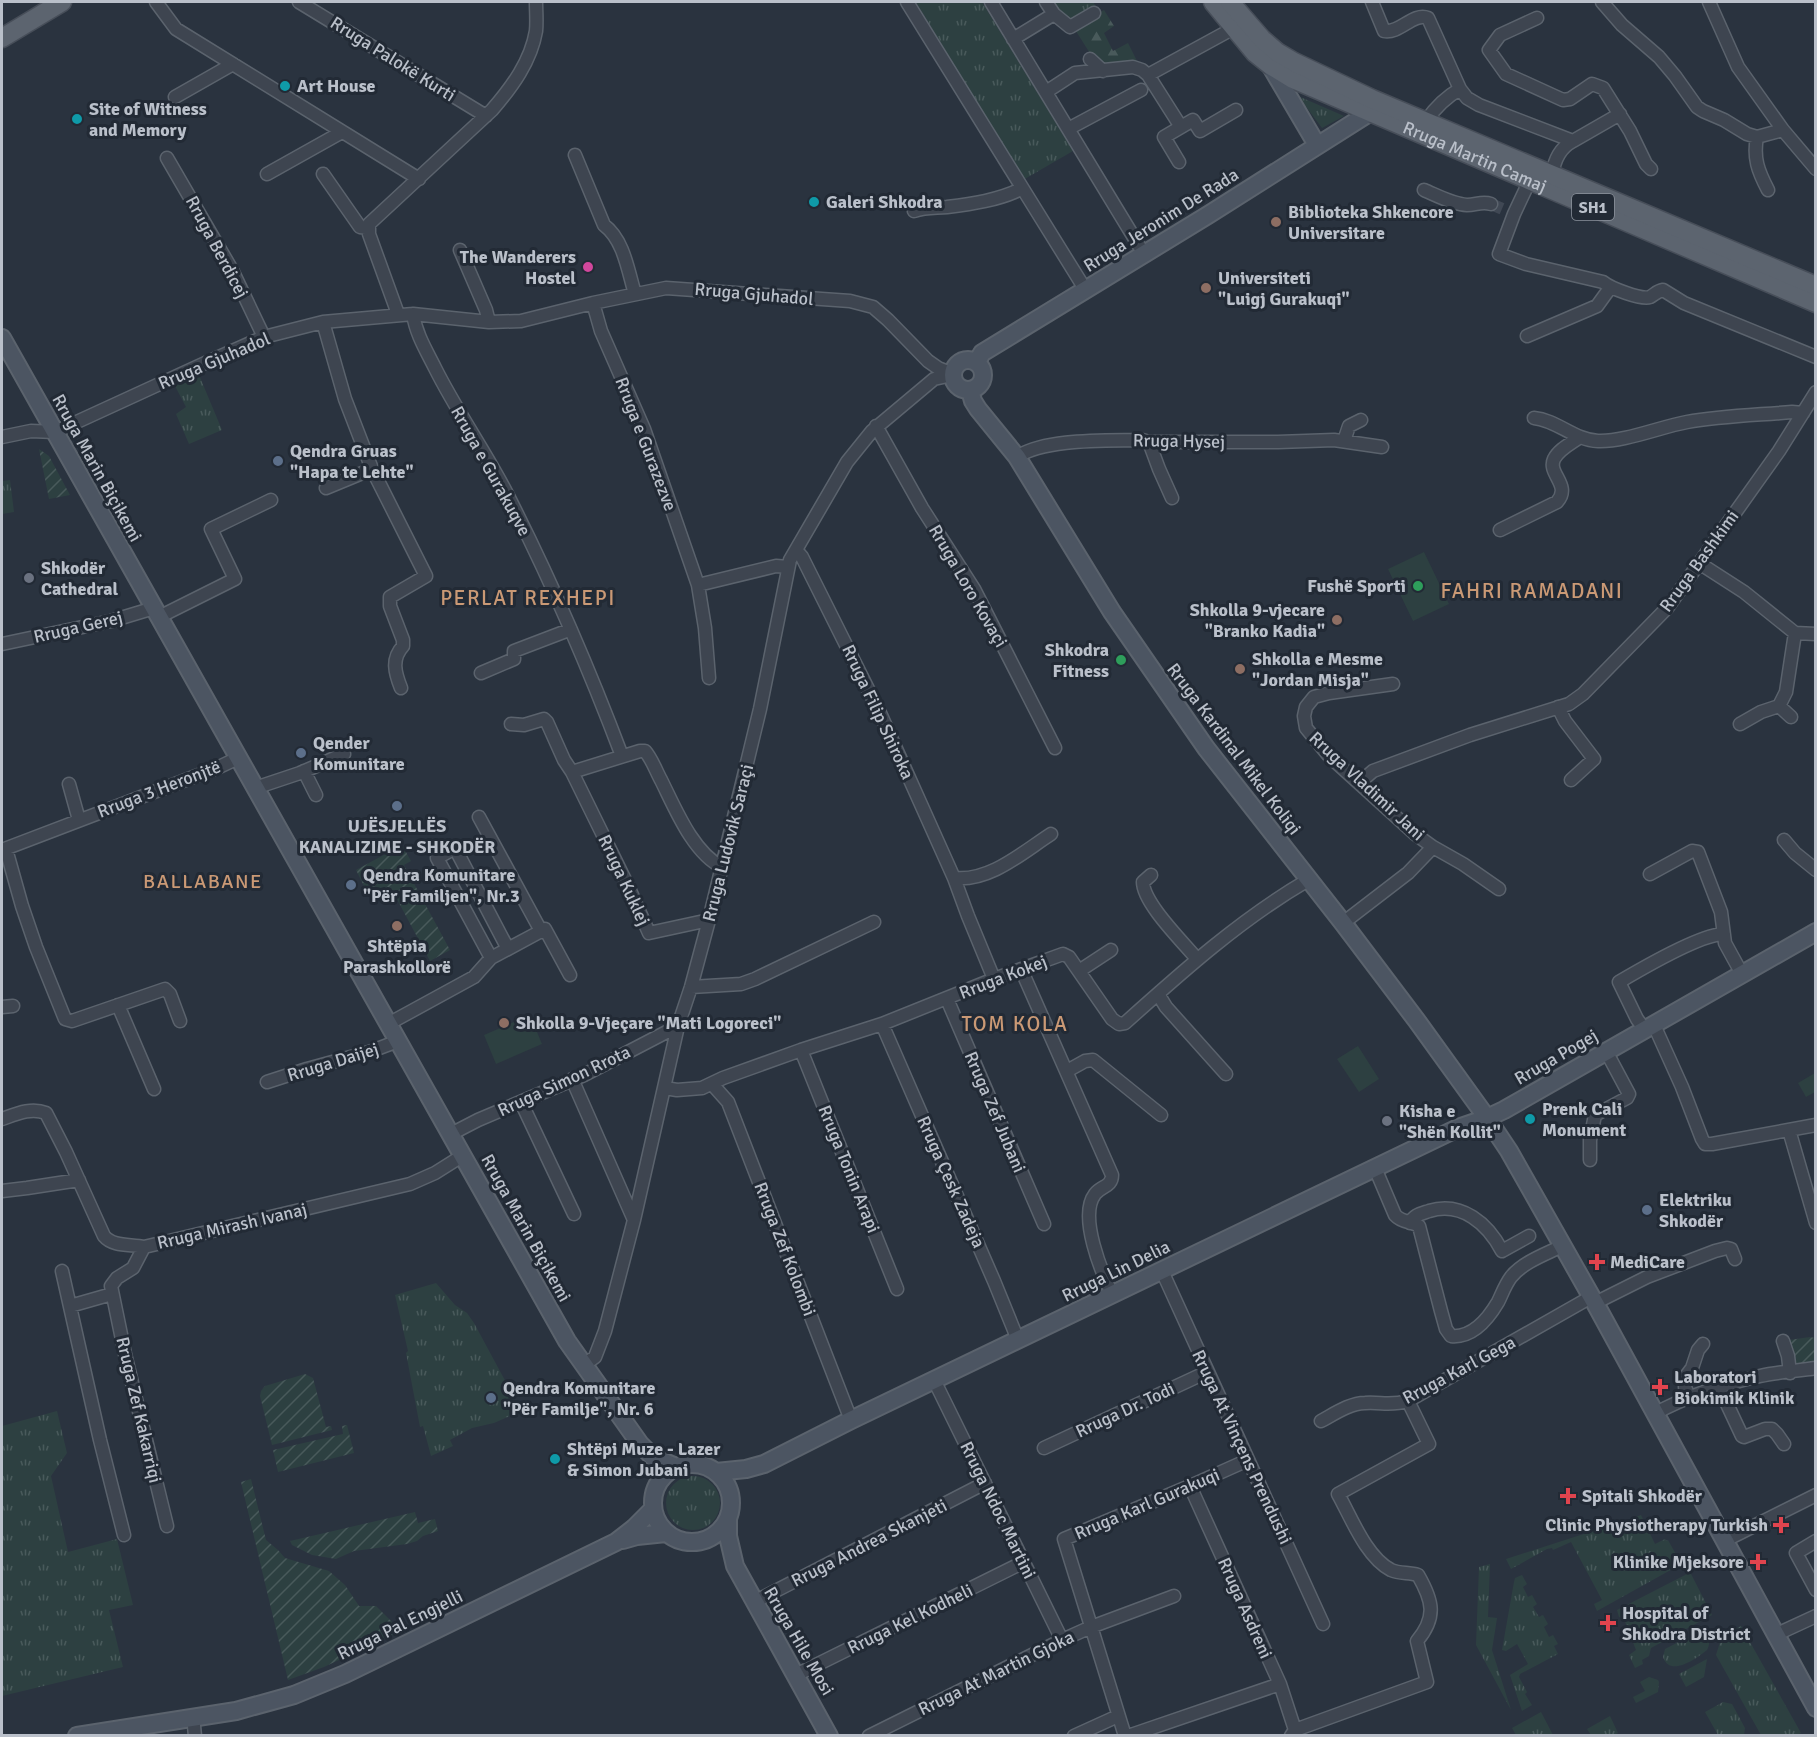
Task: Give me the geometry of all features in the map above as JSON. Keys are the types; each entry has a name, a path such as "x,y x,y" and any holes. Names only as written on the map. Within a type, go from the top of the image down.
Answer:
{"main road":[{"path":"2,38 62,2"},
{"name":"SH1","path":"1213,2 1255,53 1270,65"},
{"name":"SH1","path":"1235,3 1262,39 1277,52 1370,106"},
{"path":"1270,65 1317,145"},
{"name":"Rruga Martin Camaj","path":"1270,65 1317,91 1426,121 1815,286"},
{"name":"Rruga Martin Camaj","path":"1370,106 1530,180 1815,303"},
{"name":"Rruga Jeronim De Rada","path":"977,362 982,353 1208,215 1317,145 1370,106"},
{"name":"Rruga Marin Biçikemi","path":"2,338 567,1341 640,1444 649,1464 655,1490"},
{"path":"970,359 977,362 981,366 983,378 976,388 970,390 960,388 952,374 954,367 959,362 970,359"},
{"name":"Rruga Kardinal Mikel Koliqi","path":"970,390 978,409 1017,457 1112,612 1153,674 1206,748 1343,924 1509,1151 1563,1245 1815,1708"},
{"name":"Rruga Pogej","path":"1487,1118 1815,932"},
{"name":"Rruga Lin Delia","path":"730,1495 748,1475 764,1464 851,1420 1458,1128 1487,1118"},
{"name":"Rruga Marin Biçikemi","path":"640,1444 653,1457 676,1467"},
{"path":"689,1463 704,1465 717,1472 726,1483 730,1495 731,1507 728,1519 711,1537 699,1542 676,1539 666,1533 657,1522 652,1509 655,1490 664,1475 676,1467 689,1463"},
{"name":"Rruga Lin Delia","path":"717,1472 746,1469 764,1464"},
{"name":"Rruga Pal Engjelli","path":"616,1542 634,1528 652,1509"},
{"name":"Rruga Hile Mosi","path":"728,1519 730,1548 735,1566 829,1736"},
{"name":"Rruga Pal Engjelli","path":"77,1736 236,1711 294,1695 345,1674 616,1542 637,1536 666,1533"},
{"name":"Rruga Hile Mosi","path":"699,1542 715,1549 735,1566"}],"street":[{"path":"156,2 176,29 419,179"},
{"name":"Rruga Palokë Kurti","path":"299,2 486,116"},
{"path":"399,314 368,228 369,224 486,116 503,97 525,64 536,29 536,2"},
{"path":"907,2 1084,290"},
{"path":"991,2 1144,254"},
{"path":"1046,2 1054,14 1070,27 1094,13"},
{"path":"1372,2 1384,31 1390,32 1418,17 1428,18 1460,89 1467,98 1479,105 1573,141"},
{"path":"1602,2 1622,25 1676,76 1697,107 1757,137 1783,130"},
{"path":"1709,2 1738,67 1783,130 1815,169"},
{"path":"1013,39 1054,14"},
{"path":"1537,18 1500,34 1490,50 1506,74 1563,100 1570,99 1592,84 1603,88 1651,169"},
{"path":"1148,75 1234,28"},
{"path":"1090,59 1103,71"},
{"path":"175,98 233,64"},
{"path":"1046,92 1075,74 1133,67 1148,75 1181,127"},
{"name":"Rruga Martin Camaj","path":"1426,121 1441,103 1460,89"},
{"path":"1068,129 1141,90"},
{"path":"1179,162 1164,137 1193,120 1200,131 1236,110"},
{"name":"Rruga Martin Camaj","path":"1552,174 1558,154 1564,146 1620,114"},
{"path":"267,174 342,132"},
{"path":"1757,137 1755,159 1768,190"},
{"path":"575,156 604,225 619,243 634,294"},
{"name":"Rruga Berdicej","path":"167,158 232,270 264,338"},
{"path":"323,174 360,227 368,228"},
{"path":"1530,180 1510,212 1499,254 1526,264 1603,282 1610,288 1646,298 1663,290 1684,303 1815,357"},
{"path":"914,211 922,208 986,201 1022,189"},
{"path":"1424,190 1461,204 1485,202 1491,204"},
{"path":"460,250 489,322"},
{"name":"Rruga Gjuhadol","path":"55,432 264,338 323,322 399,314 489,322 521,321 655,289 676,288 850,302 873,307 928,361 952,374"},
{"path":"1527,336 1597,306 1610,288"},
{"name":"Rruga e Gurazezve","path":"593,303 601,332 644,429 698,585 705,628 709,678"},
{"name":"Rruga e Gurakuqve","path":"413,314 416,332 453,403 505,490 543,568 599,696 622,756"},
{"path":"323,322 345,399 372,469 426,576 390,597 390,606 403,640 403,646 396,655 395,661 395,674 401,688"},
{"name":"Rruga Ludovik Saraçi","path":"585,1364 595,1357 605,1331 678,1026 710,920 760,709 790,560 847,462 876,426 934,379 952,374"},
{"name":"Rruga Bashkimi","path":"1359,783 1373,771 1470,735 1569,704 1583,694 1655,622 1673,600 1779,451 1815,392"},
{"path":"1534,418 1552,422 1580,437 1605,441 1701,420 1803,413"},
{"path":"1344,441 1348,426 1360,420"},
{"name":"Rruga Loro Kovaçi","path":"876,426 922,508 974,589 1055,748"},
{"path":"2,437 32,431 55,432"},
{"path":"1500,530 1561,498 1562,487 1552,464 1557,454 1580,437"},
{"name":"Rruga Hysej","path":"1017,457 1029,450 1057,444 1142,440 1149,442 1344,441 1382,447"},
{"path":"1149,442 1172,498"},
{"path":"326,489 372,469"},
{"path":"156,613 235,579 211,529 271,500"},
{"name":"Rruga Filip Shiroka","path":"796,550 802,557 880,713 954,878 994,979"},
{"path":"1698,563 1744,592 1795,633 1815,634"},
{"path":"698,585 776,566 788,567"},
{"name":"Rruga Gerej","path":"2,644 156,613"},
{"path":"481,673 514,659 514,651 569,630"},
{"path":"1740,724 1761,712 1779,706 1786,692 1795,633"},
{"name":"Rruga Vladimir Jani","path":"1393,684 1314,697 1306,707 1304,716 1306,728 1329,756 1415,834 1433,848 1472,870 1499,889"},
{"path":"1779,706 1791,717"},
{"path":"1558,707 1565,721 1594,759 1571,780"},
{"name":"Rruga Kuklej","path":"511,724 524,725 544,719 628,886 649,933 710,920"},
{"path":"572,772 640,751 648,754 672,802 702,852 712,862 722,867"},
{"path":"255,788 304,771 344,753"},
{"name":"Rruga 3 Heronjtë","path":"4,849 238,758"},
{"path":"304,771 316,795"},
{"name":"Rruga 3 Heronjtë","path":"69,784 80,820"},
{"path":"479,817 541,931"},
{"path":"954,878 962,879 987,873 1051,834"},
{"path":"1784,840 1795,854 1815,870"},
{"path":"491,958 437,858 454,848 508,949"},
{"name":"Rruga Vladimir Jani","path":"1343,924 1408,873 1433,848"},
{"path":"4,849 26,916 67,1020 72,1021 165,989 170,994 180,1021"},
{"path":"1650,874 1692,851 1698,852 1721,912 1725,943 1742,974"},
{"path":"1151,875 1143,882 1145,893 1161,917 1197,959"},
{"name":"Rruga Kokej","path":"665,1088 686,1090 702,1088 723,1078 801,1050 882,1024 1064,954 1069,957 1112,1019 1119,1024 1125,1023 1197,959 1261,910 1308,880"},
{"path":"691,987 733,985 755,979 874,922"},
{"path":"388,1024 474,977 491,958 545,928 570,975"},
{"path":"1724,934 1717,934 1695,942 1618,981 1637,1019 1649,1028 1682,1087 1701,1140 1705,1144 1815,1125"},
{"path":"1079,971 1111,950"},
{"path":"1021,969 1112,1174 1109,1184 1095,1194 1089,1210 1091,1237 1113,1294"},
{"path":"1158,994 1166,1007 1226,1074"},
{"name":"Rruga Zef Jubani","path":"947,999 1044,1224"},
{"path":"118,1005 154,1089"},
{"name":"Rruga Çesk Zadeja","path":"882,1024 1018,1340"},
{"name":"Rruga Simon Rrota","path":"451,1134 584,1075 678,1026"},
{"name":"Rruga Daijej","path":"267,1082 369,1052 398,1041"},
{"name":"Rruga Tonin Arapi","path":"801,1050 897,1289"},
{"path":"1590,1160 1590,1140 1595,1115 1627,1098 1629,1094 1606,1051"},
{"path":"1067,1071 1085,1061 1093,1060 1161,1115"},
{"path":"572,1079 633,1220"},
{"name":"Rruga Zef Kolombi","path":"712,1084 728,1102 851,1420"},
{"path":"521,1102 574,1214"},
{"name":"Rruga Mirash Ivanaj","path":"2,1119 27,1111 38,1110 46,1113 108,1240 144,1247 410,1184 435,1173 462,1156"},
{"path":"1789,1130 1815,1223"},
{"path":"1375,1168 1395,1215 1399,1220 1419,1226 1446,1329 1451,1336 1465,1335 1478,1327 1498,1302 1510,1278 1516,1272 1563,1245"},
{"path":"2,1191 79,1180"},
{"path":"1410,1223 1413,1216 1437,1208 1473,1215 1492,1233 1502,1251 1529,1236"},
{"path":"70,1306 112,1294 111,1286 117,1278 133,1268 144,1247"},
{"name":"Rruga Karl Gega","path":"1321,1420 1356,1404 1390,1405 1408,1401 1593,1300 1647,1277 1727,1248 1731,1249 1735,1259"},
{"path":"62,1271 124,1535"},
{"name":"Rruga At Vinçens Prendushi","path":"1162,1271 1323,1624"},
{"name":"Rruga Zef Kakarriqi","path":"112,1294 167,1526"},
{"path":"1784,1341 1790,1373"},
{"path":"1689,1397 1685,1388 1686,1376 1703,1344"},
{"path":"1654,1414 1689,1397 1719,1387 1762,1376 1815,1368"},
{"name":"Rruga Dr. Todi","path":"1044,1448 1207,1372"},
{"name":"Rruga Ndoc Martini","path":"934,1380 1062,1640"},
{"path":"1719,1387 1742,1436 1772,1429 1784,1444"},
{"path":"1293,1733 1427,1682 1417,1641 1425,1632 1430,1619 1431,1606 1427,1590 1418,1575 1388,1568 1375,1557 1338,1494 1429,1444 1408,1401"},
{"name":"Rruga Karl Gurakuqi","path":"1126,1736 1064,1539 1248,1460"},
{"name":"Rruga Andrea Skanjeti","path":"754,1602 985,1483"},
{"name":"Rruga Asdreni","path":"1190,1486 1280,1684 1293,1733"},
{"path":"1724,1540 1815,1495"},
{"path":"1815,1541 1796,1553 1815,1590"},
{"name":"Rruga Kel Kodheli","path":"796,1675 1024,1562"},
{"path":"1091,1627 1174,1596"},
{"path":"1775,1635 1815,1616"},
{"name":"Rruga At Martin Gjoka","path":"869,1736 1091,1627"},
{"path":"1126,1736 1280,1684"},
{"path":"193,1716 195,1736"},
{"path":"1074,1736 1118,1716"}],"green space":[{"path":"916,2 982,2 1073,151 1023,180"},
{"path":"1050,2 1093,2 1097,8 1072,22 1055,10"},
{"path":"1104,10 1114,26 1104,33 1113,51 1128,43 1137,61 1131,65 1105,68 1093,58 1074,28"},
{"path":"1298,96 1344,116 1322,128"},
{"path":"199,375 222,430 189,444 176,414 186,407 175,386"},
{"path":"39,449 49,456 70,495 49,499"},
{"path":"10,480 14,512 2,514 2,481"},
{"name":"Fushë Sporti","path":"1424,552 1449,604 1413,621 1388,569"},
{"path":"402,845 411,861 404,865 450,950 430,961 391,888 375,896 370,888 366,890 356,870"},
{"path":"530,1015 542,1044 496,1064 484,1035"},
{"path":"1358,1046 1379,1079 1359,1092 1337,1059"},
{"path":"1815,1073 1815,1092 1806,1097 1798,1083"},
{"path":"436,1283 455,1305 467,1313 474,1323 508,1386 517,1413 494,1423 472,1428 450,1440 453,1446 431,1456 423,1426 420,1427 406,1353 408,1351 395,1295"},
{"path":"1815,1338 1815,1365 1793,1369 1789,1340"},
{"path":"305,1374 313,1378 326,1427 331,1426 332,1430 272,1445 260,1396 261,1391 265,1386"},
{"path":"57,1411 67,1453 51,1476 68,1552 117,1539 133,1605 109,1610 123,1667 2,1696 2,1426"},
{"path":"347,1425 354,1453 278,1472 273,1450 343,1434 342,1426"},
{"path":"688,1476 698,1476 708,1480 716,1488 720,1503 716,1518 708,1526 698,1530 688,1530 678,1526 670,1518 666,1508 666,1498 670,1488 678,1480"},
{"path":"251,1479 266,1540 285,1558 329,1571 345,1585 359,1606 376,1606 401,1631 324,1667 288,1680 241,1482"},
{"path":"415,1512 418,1523 435,1519 438,1531 407,1544 354,1551 336,1559 312,1555 292,1545 290,1541"},
{"path":"1641,1515 1655,1544 1665,1539 1668,1540 1678,1558 1687,1553 1692,1561 1686,1562 1597,1611 1594,1604 1602,1600 1571,1542 1553,1550 1552,1548 1547,1549 1511,1569 1506,1559 1621,1522 1623,1527 1635,1523 1633,1518"},
{"path":"1490,1564 1488,1617 1497,1618 1492,1650 1511,1710 1476,1645 1479,1567"},
{"path":"1691,1574 1712,1615 1651,1648 1649,1656 1642,1660 1643,1664 1635,1668 1629,1655 1636,1650 1624,1619 1619,1617 1617,1610"},
{"path":"1522,1575 1527,1584 1523,1587 1528,1597 1532,1595 1537,1604 1533,1607 1539,1617 1543,1615 1548,1624 1544,1627 1549,1637 1553,1635 1558,1644 1554,1646 1558,1654 1520,1674 1519,1677 1527,1692 1525,1694 1532,1705 1522,1711 1510,1675 1528,1664 1517,1644 1506,1651 1502,1650 1515,1578"},
{"path":"1741,1626 1801,1733 1761,1735 1716,1655 1722,1636"},
{"path":"1698,1632 1708,1638 1707,1650 1684,1664 1671,1666 1666,1663 1663,1657 1665,1649"},
{"path":"1707,1659 1704,1677 1686,1687 1679,1674"},
{"path":"1649,1677 1658,1680 1658,1692 1636,1703 1633,1697 1645,1691 1640,1682"},
{"path":"1723,1702 1732,1704 1745,1728 1744,1735 1718,1735 1705,1712"},
{"path":"1541,1712 1553,1735 1516,1735 1512,1728"},
{"path":"1610,1716 1618,1733 1591,1735 1587,1729"}],"tunnel":[{"path":"1491,204 1505,210"}],"place":[{"name":"Art House","path":"285,86"},
{"name":"Site of Witness and Memory","path":"77,119"},
{"name":"Galeri Shkodra","path":"814,202"},
{"name":"Biblioteka Shkencore Universitare","path":"1276,222"},
{"name":"The Wanderers Hostel","path":"588,267"},
{"name":"Universiteti \"Luigj Gurakuqi\"","path":"1206,288"},
{"name":"Qendra Gruas \"Hapa te Lehte\"","path":"278,461"},
{"name":"Shkodër Cathedral","path":"29,578"},
{"name":"Fushë Sporti","path":"1418,586"},
{"name":"Shkolla 9-vjecare \"Branko Kadia\"","path":"1337,620"},
{"name":"Shkodra Fitness","path":"1121,660"},
{"name":"Shkolla e Mesme \"Jordan Misja\"","path":"1240,669"},
{"name":"Qender Komunitare","path":"301,753"},
{"name":"UJËSJELLËS KANALIZIME - SHKODËR","path":"397,806"},
{"name":"Qendra Komunitare \"Për Familjen\", Nr.3","path":"351,885"},
{"name":"Shtëpia Parashkollorë","path":"397,926"},
{"name":"Shkolla 9-Vjeçare \"Mati Logoreci\"","path":"504,1023"},
{"name":"Prenk Cali Monument","path":"1530,1119"},
{"name":"Kisha e \"Shën Kollit\"","path":"1387,1121"},
{"name":"Elektriku Shkodër","path":"1647,1210"},
{"name":"MediCare","path":"1597,1262"},
{"name":"Laboratori Biokimik Klinik","path":"1660,1387"},
{"name":"Qendra Komunitare \"Për Familje\", Nr. 6","path":"491,1398"},
{"name":"Shtëpi Muze - Lazer & Simon Jubani","path":"555,1459"},
{"name":"Spitali Shkodër","path":"1568,1496"},
{"name":"Clinic Physiotherapy Turkish","path":"1781,1525"},
{"name":"Klinike Mjeksore","path":"1758,1562"},
{"name":"Hospital of Shkodra District","path":"1608,1623"}],"district":[{"name":"FAHRI RAMADANI","path":"1532,591"},
{"name":"PERLAT REXHEPI","path":"528,598"},
{"name":"BALLABANE","path":"203,881"},
{"name":"TOM KOLA","path":"1015,1024"}]}
